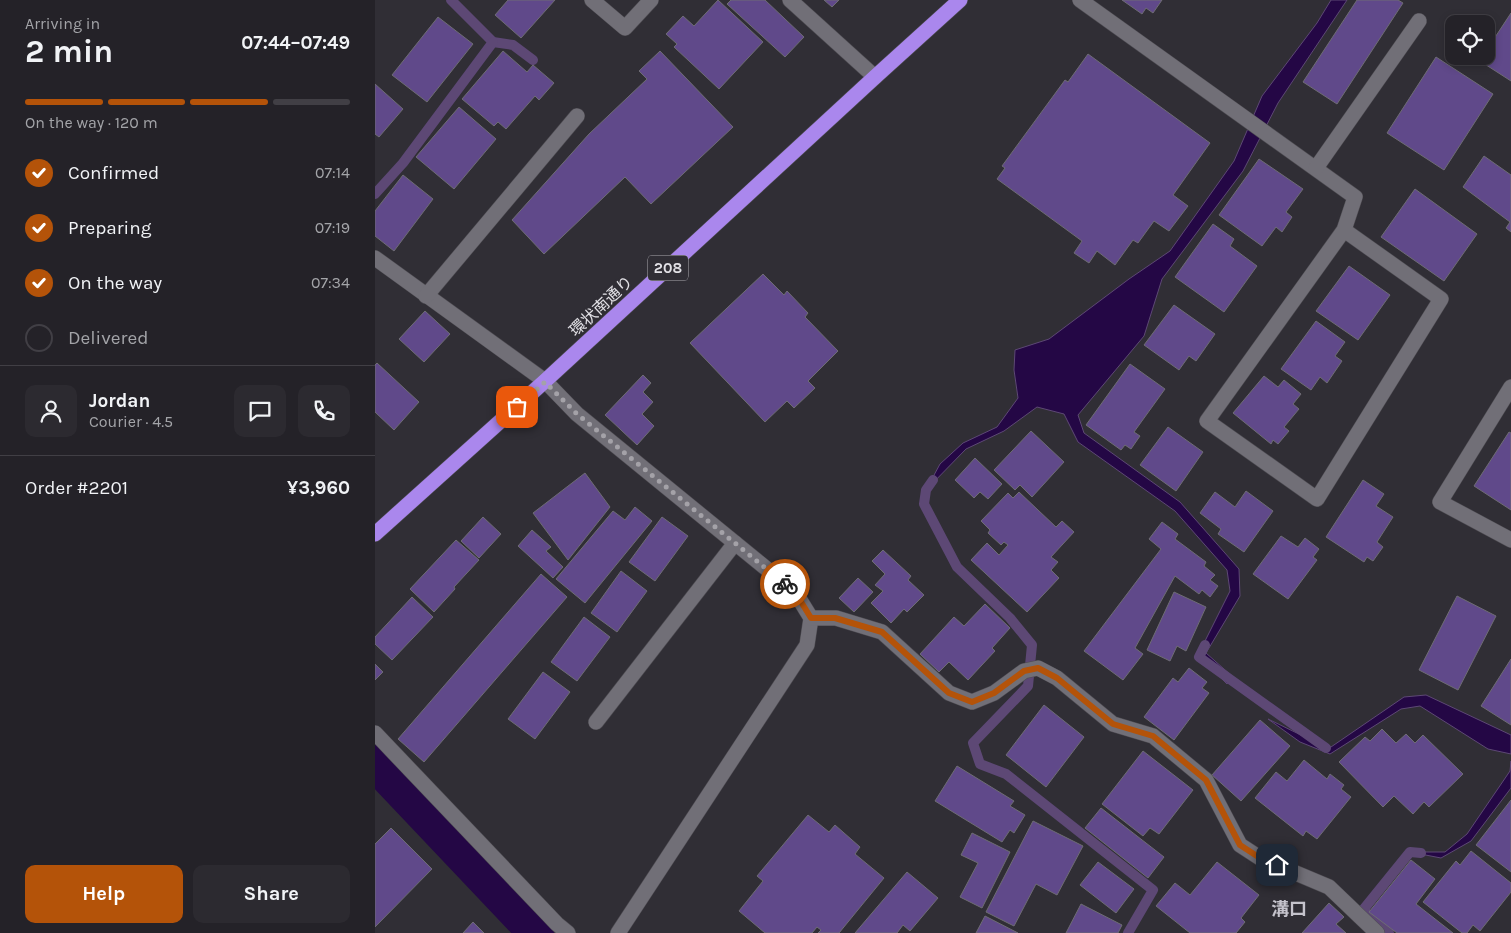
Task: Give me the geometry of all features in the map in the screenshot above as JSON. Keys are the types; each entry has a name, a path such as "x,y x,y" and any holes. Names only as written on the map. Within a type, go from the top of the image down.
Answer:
{"highway":[{"name":"環状南通り","path":"375,534 545,382 961,0"}],"street":[{"path":"592,0 625,28 651,0"},
{"path":"790,0 875,77"},
{"path":"1080,0 1355,197 1343,230 1207,421 1317,499 1441,299 1343,230"},
{"path":"1316,168 1419,22"},
{"path":"426,296 577,116"},
{"path":"375,258 545,382 577,414 795,592 811,618 807,645 618,933"},
{"path":"1511,387 1439,502 1511,540"},
{"path":"596,722 735,543"},
{"path":"811,618 835,618 882,632 949,693 972,702 994,693 1031,669 1057,678 1113,724 1153,736 1206,780 1240,845 1260,858 1329,887 1377,933"},
{"path":"375,733 557,924 569,933"}],"shaded area":[{"path":"1331,0 1347,0 1278,103 1243,171 1162,279 1144,336 1078,415 1084,433 1180,502 1239,569 1240,596 1206,653 1233,677 1227,684 1198,655 1230,591 1227,570 1175,511 1078,442 1064,414 1037,407 1004,431 966,449 926,490 940,464 963,443 997,427 1018,398 1014,370 1015,350 1049,339 1170,251 1234,161 1262,96 1317,23"},
{"path":"1426,695 1511,735 1511,754 1488,749 1420,706 1401,709 1330,754 1300,742 1268,719 1331,747 1404,697"},
{"path":"1511,761 1511,788 1471,841 1441,858 1410,852 1445,852 1467,834 1510,771"}],"building":[{"path":"508,0 555,0 521,38 495,15"},
{"path":"718,0 763,42 719,89 674,47 677,44 666,34 683,16 694,26"},
{"path":"731,0 765,0 804,37 785,57 727,4"},
{"path":"824,0 839,0 832,7"},
{"path":"1122,0 1162,0 1153,13 1146,8 1142,14"},
{"path":"1357,0 1398,0 1403,3 1337,104 1303,82"},
{"path":"1511,13 1511,81 1486,65 1495,65 1495,37"},
{"path":"438,17 473,44 427,102 392,75"},
{"path":"503,51 527,72 533,65 554,83 539,100 535,96 506,129 498,122 494,126 462,99"},
{"path":"660,51 733,127 651,204 625,177 544,254 512,220 589,134 647,79 639,71"},
{"path":"1088,54 1210,143 1173,195 1188,206 1169,231 1154,221 1138,243 1133,240 1115,265 1097,251 1089,263 1074,253 1082,241 997,179 1005,168 1002,166 1065,80 1068,82"},
{"path":"1436,57 1445,63 1445,65 1448,65 1493,94 1444,170 1387,133"},
{"path":"375,84 403,109 379,137 375,134"},
{"path":"459,107 496,139 454,189 416,157"},
{"path":"1484,156 1511,175 1511,232 1506,228 1510,222 1463,187"},
{"path":"1259,159 1303,189 1286,212 1292,217 1282,232 1276,227 1262,246 1219,215"},
{"path":"403,175 433,199 394,251 375,236 375,211"},
{"path":"1415,189 1477,234 1444,281 1381,237"},
{"path":"1213,224 1234,239 1230,246 1257,266 1224,312 1175,277"},
{"path":"1349,266 1390,295 1358,340 1316,311"},
{"path":"763,274 784,295 787,291 808,313 805,317 838,351 808,381 815,388 794,408 787,401 765,422 690,343"},
{"path":"1174,305 1215,334 1196,361 1189,356 1179,370 1144,345"},
{"path":"425,311 450,334 424,362 399,339"},
{"path":"1316,321 1345,342 1335,356 1342,361 1327,383 1320,377 1311,390 1281,369"},
{"path":"377,363 419,402 394,430 375,412 375,365"},
{"path":"1130,364 1165,389 1134,432 1140,436 1131,449 1125,445 1121,450 1086,425"},
{"path":"643,375 651,383 643,392 653,402 642,414 654,426 637,445 605,415"},
{"path":"1264,376 1278,387 1284,380 1301,394 1293,404 1299,409 1284,427 1289,431 1278,444 1273,440 1271,444 1233,413"},
{"path":"1168,427 1203,452 1176,491 1140,465"},
{"path":"1031,431 1064,462 1032,497 1020,485 1015,490 994,470"},
{"path":"1509,432 1511,433 1511,510 1474,486"},
{"path":"975,458 1002,484 988,499 980,492 974,498 955,480"},
{"path":"585,473 610,507 568,560 533,513"},
{"path":"1363,480 1384,494 1376,506 1393,517 1377,542 1383,547 1373,561 1367,557 1364,562 1326,537"},
{"path":"1246,491 1273,511 1244,552 1218,534 1221,529 1200,513 1215,492 1235,507"},
{"path":"1019,492 1056,527 1062,521 1074,532 1051,557 1058,562 1051,570 1059,578 1027,612 971,560 987,543 999,555 1008,545 1004,542 1001,545 988,533 990,530 981,521 1008,493 1013,498"},
{"path":"635,507 652,521 585,603 556,579 613,511 625,520"},
{"path":"483,517 501,534 479,558 461,541"},
{"path":"662,517 688,536 655,581 629,562"},
{"path":"1162,522 1178,534 1175,539 1206,562 1204,566 1215,575 1210,580 1218,586 1210,597 1202,590 1199,594 1175,576 1135,648 1143,654 1123,680 1084,651 1161,549 1149,539"},
{"path":"532,530 551,547 546,551 563,567 553,578 518,546"},
{"path":"1281,536 1298,547 1305,538 1319,549 1313,557 1317,560 1288,599 1253,574"},
{"path":"456,540 479,560 434,612 410,589"},
{"path":"883,550 911,576 908,580 924,595 907,612 904,609 891,623 871,603 883,591 875,585 885,574 872,561"},
{"path":"621,571 647,591 617,632 591,613"},
{"path":"541,574 567,597 424,762 398,739"},
{"path":"858,578 873,592 854,612 839,598"},
{"path":"1174,592 1206,607 1186,651 1177,646 1170,661 1147,650"},
{"path":"1457,596 1496,616 1458,690 1419,670"},
{"path":"412,597 433,617 392,660 375,644 375,637"},
{"path":"985,604 1010,628 992,648 995,651 968,680 949,662 939,672 920,654 954,617 964,626"},
{"path":"584,617 610,637 577,681 551,662"},
{"path":"1511,659 1511,725 1481,706"},
{"path":"375,664 383,672 375,680"},
{"path":"1189,668 1207,682 1202,688 1209,693 1174,740 1144,717 1173,678 1178,682"},
{"path":"543,672 570,692 535,739 508,719"},
{"path":"1044,705 1084,737 1046,787 1006,755"},
{"path":"1260,720 1290,746 1241,801 1212,775"},
{"path":"1382,729 1396,743 1406,734 1415,743 1423,735 1463,774 1429,807 1424,802 1413,814 1394,796 1383,807 1339,762 1365,737 1370,741"},
{"path":"1143,751 1193,790 1159,834 1150,828 1143,836 1102,804"},
{"path":"1304,760 1327,779 1330,774 1344,785 1341,789 1351,797 1317,839 1306,831 1303,836 1255,798 1276,772 1287,781"},
{"path":"957,766 1014,801 1010,806 1025,815 1014,833 1010,830 1002,842 935,801"},
{"path":"1511,800 1511,872 1476,845"},
{"path":"1101,808 1164,857 1148,878 1085,828"},
{"path":"808,815 829,832 835,825 860,847 855,854 884,878 839,933 818,933 821,930 817,927 812,933 765,933 739,911 763,881 757,876"},
{"path":"1033,821 1083,846 1057,895 1036,884 1014,926 986,912"},
{"path":"391,828 432,869 375,927 375,844"},
{"path":"972,833 1010,852 982,908 960,897 978,863 961,855"},
{"path":"1471,851 1511,883 1511,892 1480,931 1473,925 1467,933 1462,933 1423,902 1456,861 1460,865"},
{"path":"1411,860 1435,879 1416,904 1453,933 1397,933 1369,912"},
{"path":"1098,862 1134,889 1116,913 1080,885"},
{"path":"1217,862 1259,895 1241,918 1245,922 1236,933 1190,933 1156,906 1175,883 1190,895"},
{"path":"907,872 938,898 910,931 903,925 897,933 855,933"},
{"path":"1329,903 1344,917 1336,924 1346,933 1302,933"},
{"path":"1081,904 1122,925 1118,933 1066,933"},
{"path":"985,916 1018,933 976,933"},
{"path":"473,922 484,933 463,933"}],"waterway":[{"path":"451,0 493,42 513,45 533,60"},
{"path":"375,194 403,163 493,42"},
{"path":"933,480 926,490 924,504 957,567 1010,618 1032,645 1028,686 973,743 980,764 1006,774 1153,890 1128,933"},
{"path":"1205,645 1199,657 1326,748"},
{"path":"375,763 536,933"},
{"path":"1389,933 1363,910 1410,852 1421,853"}],"way so far":[{"path":"517,407 545,382 577,414 785,584"}],"district":[{"name":"溝口","path":"1289,909"}],"route":[{"path":"785,584 795,592 811,618 835,618 882,632 949,693 972,702 994,693 1024,671 1038,668 1057,678 1113,724 1153,736 1206,780 1240,845 1260,858 1277,865"}]}
